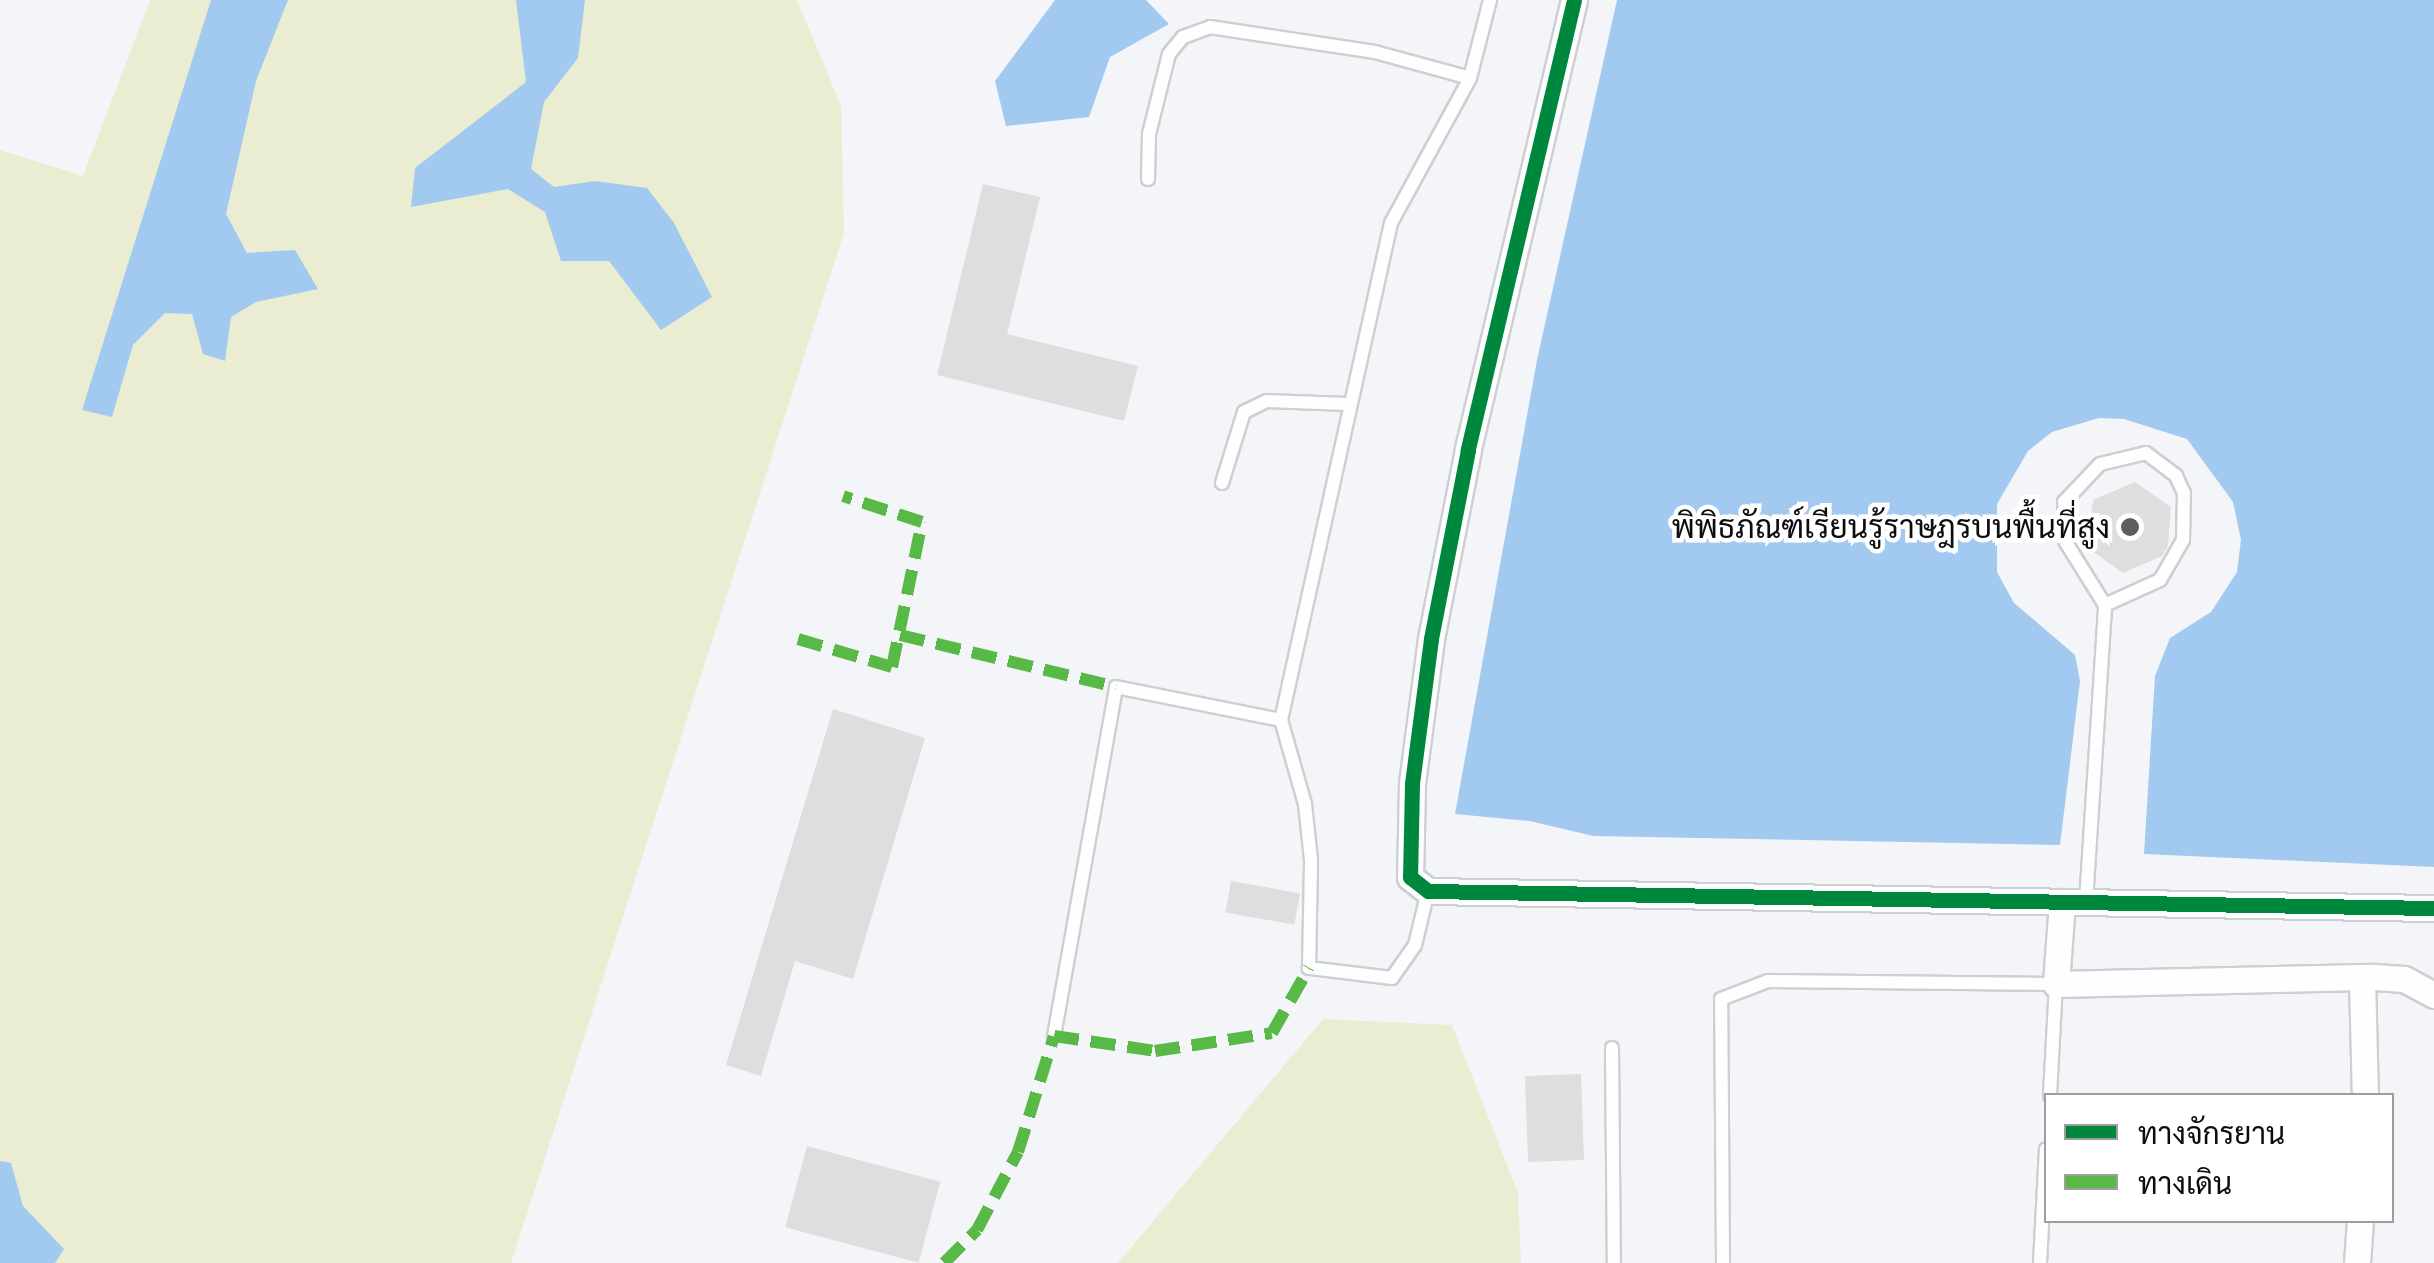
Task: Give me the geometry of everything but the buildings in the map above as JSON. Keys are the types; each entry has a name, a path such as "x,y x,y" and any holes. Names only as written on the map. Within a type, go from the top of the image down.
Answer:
{"street":[{"path":"1574,0 1468,450 1431,640 1407,851 1410,878 1428,891 2434,908"},
{"path":"2074,902 2056,984 2404,979 2434,995"},
{"path":"2362,978 2364,1093"},
{"path":"2357,1263 2360,1223"}],"lane":[{"path":"1428,891 1415,946 1392,978 1309,968 1311,860 1304,804 1281,720 1347,404 1391,223 1470,78 1490,0"},
{"path":"1148,179 1152,116 1169,54 1184,37 1210,27 1374,52 1470,78"},
{"path":"1222,483 1244,412 1267,401 1347,404"},
{"path":"2074,902 2105,605 2066,541 2064,502 2100,464 2146,453 2176,476 2184,493 2183,540 2160,580 2105,605"},
{"path":"1054,1036 1116,687 1281,720"},
{"path":"1723,1263 1721,999 1768,982 2056,984 2050,1093"},
{"path":"1612,1048 1614,1263"},
{"path":"2040,1263 2044,1187"}],"green space":[{"path":"150,0 797,0 841,106 844,233 511,1263 0,1263 0,150 83,176"},
{"path":"1323,1019 1452,1025 1518,1193 1521,1263 1118,1263"}],"water":[{"path":"211,0 288,0 256,81 226,214 247,253 295,250 318,289 256,302 231,317 225,361 203,354 192,314 165,313 133,345 112,417 82,410"},
{"path":"516,0 585,0 578,58 544,102 531,169 554,187 595,181 647,188 674,223 712,297 661,330 609,261 561,261 545,212 508,189 411,207 415,168 526,82"},
{"path":"1055,0 1146,0 1169,24 1110,57 1089,117 1006,126 995,81"},
{"path":"1617,0 2434,0 2434,867 2144,854 2155,676 2170,638 2211,612 2237,572 2241,540 2233,502 2187,439 2124,419 2099,418 2052,432 2028,451 1997,504 1997,572 2014,603 2075,655 2080,681 2060,845 1593,836 1530,821 1455,814 1537,360"},
{"path":"0,1161 11,1163 23,1206 64,1249 55,1263 0,1263"}],"marked path":[{"path":"798,639 892,667 922,522 843,496"},
{"path":"900,635 1116,687"},
{"path":"944,1263 977,1230 1018,1152 1054,1036 1155,1051 1272,1033 1309,968"}],"cycle path":[{"path":"1574,0 1468,450 1431,639 1412,784 1410,877 1428,891 2434,908"}],"place":[{"name":"พิพิธภัณฑ์เรียนรู้ราษฎรบนพื้นที่สูง","path":"2130,527"}]}
